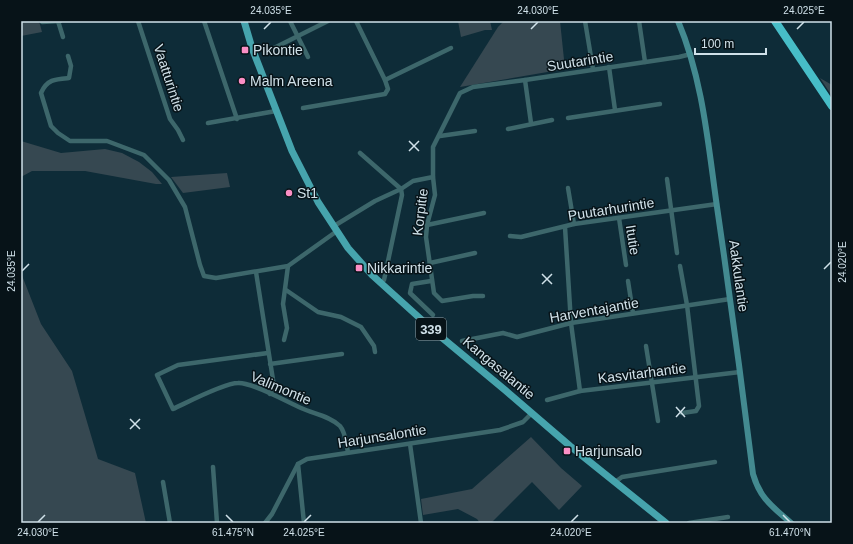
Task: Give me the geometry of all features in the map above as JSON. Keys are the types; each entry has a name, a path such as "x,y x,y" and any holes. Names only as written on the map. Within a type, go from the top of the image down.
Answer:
{"highway":[{"path":"775,21 832,106"}],"main road":[{"name":"Kangasalantie","path":"244,21 252,48 289,145 303,174 348,248 387,290 434,332 570,446 666,523"}],"street":[{"path":"42,22 59,21 62,37"},
{"name":"Vaatturintie","path":"138,21 170,119 178,130 182,140"},
{"path":"204,21 237,119"},
{"path":"290,21 308,57"},
{"path":"272,49 328,21"},
{"path":"303,108 385,94 388,89 385,80 356,21"},
{"path":"585,21 593,70"},
{"path":"639,21 645,62"},
{"name":"Aakkulantie","path":"678,21 691,54 700,92 755,480 760,494 764,499 791,523"},
{"path":"385,80 451,48"},
{"name":"Suutarintie","path":"473,86 525,80 691,54"},
{"path":"68,56 71,66 69,78 53,79 43,88 40,93 51,126 70,141 107,141 144,155 168,180 185,207 204,276 216,278 288,266 283,304 287,328 284,340"},
{"path":"609,67 615,110"},
{"path":"525,80 532,124"},
{"name":"Korpitie","path":"473,86 460,93 440,136 433,147 433,177 435,195 427,225 426,237 431,281 434,293 442,301 473,296 483,296"},
{"path":"568,118 660,104"},
{"path":"208,123 276,111"},
{"path":"508,129 552,120"},
{"path":"440,136 475,131"},
{"path":"360,153 401,189 402,198 384,280"},
{"name":"Korpitie","path":"288,266 375,201 401,189 413,181 433,177"},
{"path":"667,179 677,253"},
{"path":"568,188 574,224"},
{"name":"Puutarhurintie","path":"510,236 521,237 574,224 717,204"},
{"path":"427,225 484,212"},
{"name":"Itutie","path":"619,218 626,265"},
{"path":"565,227 571,323 580,391"},
{"path":"430,264 475,253"},
{"path":"680,266 687,305 699,406 696,411 682,413"},
{"path":"256,272 274,386 270,394"},
{"path":"431,281 412,284 410,293 433,315"},
{"path":"628,281 633,313"},
{"path":"286,290 318,312 341,317 361,327 374,346 375,352"},
{"name":"Harventajantie","path":"462,341 503,333 517,337 571,323 730,299"},
{"path":"646,346 658,421"},
{"name":"Valimontie","path":"268,353 178,365 157,375 173,409 229,384 240,382 301,409 329,418 340,426 345,434 348,452"},
{"path":"270,364 342,354"},
{"name":"Kasvitarhantie","path":"547,400 580,391 740,372"},
{"name":"Harjunsalontie","path":"298,464 307,459 348,452 500,430 523,422 532,413"},
{"path":"410,444 421,523"},
{"path":"615,482 622,476 715,462"},
{"path":"265,523 272,514 298,464"},
{"path":"298,464 304,523"},
{"path":"213,467 217,523"},
{"path":"163,482 170,523"},
{"path":"689,523 728,517"}],"shaded area":[{"path":"21,21 39,21 42,32 21,36"},
{"path":"458,21 490,21 492,30 485,30 461,37"},
{"path":"504,21 560,21 565,69 460,87 498,27"},
{"path":"820,78 832,85 832,96"},
{"path":"21,141 61,153 105,149 122,153 139,162 152,172 162,184 85,171 32,171 21,177"},
{"path":"227,173 230,187 183,193 171,177"},
{"path":"21,273 41,324 72,371 98,459 135,473 146,523 21,523"},
{"path":"531,437 561,468 582,486 559,510 532,482 491,523 480,523 477,519 458,509 423,515 421,499 472,489"}],"place":[{"name":"Pikontie","path":"245,50"},
{"name":"Malm Areena","path":"242,81"},
{"name":"St1","path":"289,193"},
{"name":"Nikkarintie","path":"359,268"},
{"name":"Harjunsalo","path":"567,451"}]}
